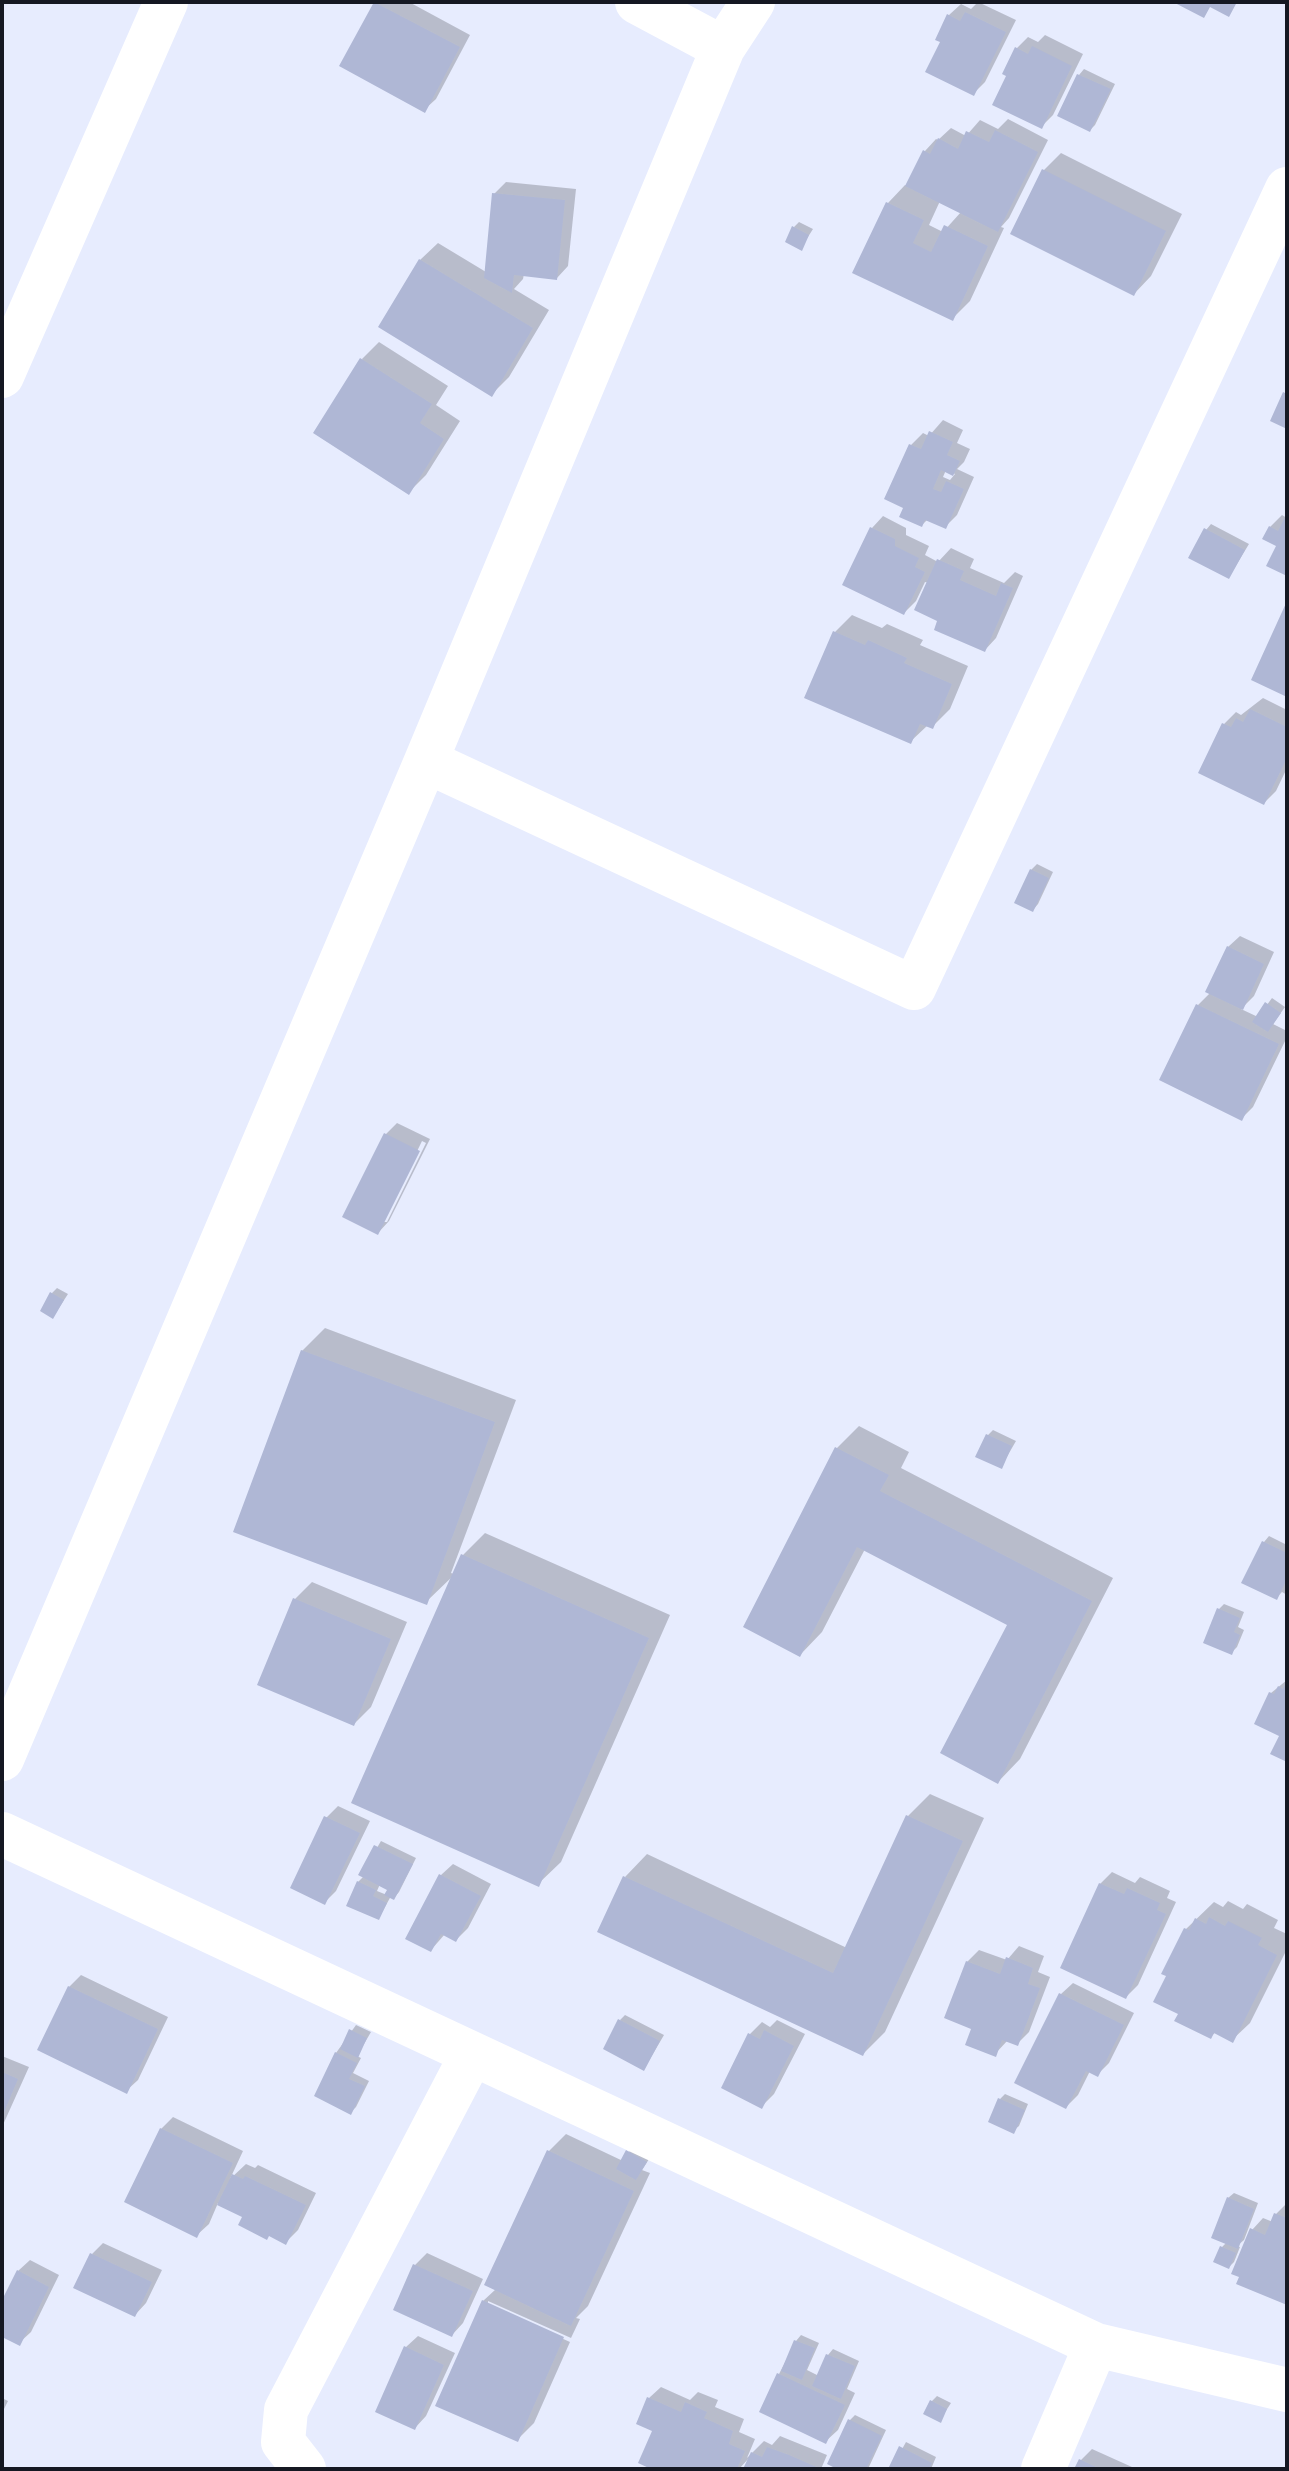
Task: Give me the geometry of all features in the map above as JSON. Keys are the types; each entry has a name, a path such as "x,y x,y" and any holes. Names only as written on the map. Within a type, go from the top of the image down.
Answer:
{"street":[{"path":"2,376 166,2"},
{"path":"637,2 723,48"},
{"path":"2,1759 426,761 723,48 753,2"},
{"path":"426,761 914,988 1287,189"},
{"path":"2,1834 1096,2345 1287,2390"},
{"path":"304,2469 283,2442 286,2410 472,2054"},
{"path":"1043,2469 1096,2345"}],"building":[{"path":"374,2 460,47 425,113 339,66"},
{"path":"1173,2 1237,2 1229,17 1210,7 1204,18"},
{"path":"965,12 1006,32 974,96 925,72 940,42 935,40 947,14 960,21"},
{"path":"1032,46 1072,66 1042,129 992,105 1015,47 1028,54"},
{"path":"1077,74 1111,89 1090,132 1057,116"},
{"path":"995,130 1038,152 998,232 905,186 923,150 930,154 938,138 958,149 966,131 989,142"},
{"path":"1042,169 1166,231 1134,296 1010,234"},
{"path":"492,193 565,200 557,280 514,275 512,293 484,278"},
{"path":"886,202 924,220 913,243 931,252 944,225 988,246 953,321 852,273"},
{"path":"792,226 809,235 802,251 785,242"},
{"path":"419,259 533,328 492,397 378,327"},
{"path":"360,358 432,404 420,423 444,439 409,495 313,433"},
{"path":"1283,392 1287,394 1287,429 1270,421"},
{"path":"929,431 953,442 947,455 960,461 953,476 941,470 933,489 941,492 946,481 964,489 946,529 925,520 922,527 899,517 903,508 884,499 909,444 921,449"},
{"path":"1284,519 1287,520 1287,576 1266,566 1276,546 1262,539 1269,526 1278,531"},
{"path":"870,527 895,539 895,546 919,558 915,567 925,572 904,615 842,585"},
{"path":"1204,528 1245,550 1229,579 1188,558"},
{"path":"937,559 964,571 960,580 996,596 1001,583 1013,588 985,652 934,630 937,621 914,610"},
{"path":"1287,601 1287,697 1251,680"},
{"path":"833,631 865,645 868,640 907,658 904,663 952,684 933,729 920,724 911,744 804,698"},
{"path":"1250,709 1287,727 1287,758 1264,805 1198,773 1222,723 1231,727 1236,718 1243,722"},
{"path":"1030,869 1049,878 1033,912 1014,903"},
{"path":"1227,946 1264,964 1243,1010 1205,992"},
{"path":"1265,1002 1281,1013 1268,1032 1252,1022"},
{"path":"1196,1004 1279,1044 1242,1121 1159,1080"},
{"path":"384,1133 420,1151 378,1235 342,1217"},
{"path":"50,1292 64,1300 53,1319 40,1311"},
{"path":"301,1350 495,1422 427,1605 233,1532"},
{"path":"986,1434 1012,1446 1002,1469 975,1457"},
{"path":"835,1447 889,1475 880,1491 1092,1601 998,1784 940,1753 1007,1625 857,1547 800,1657 743,1627"},
{"path":"1262,1541 1287,1553 1287,1579 1277,1600 1241,1583"},
{"path":"461,1554 649,1638 539,1887 351,1803"},
{"path":"293,1598 391,1639 354,1726 257,1685"},
{"path":"1217,1608 1240,1618 1234,1632 1240,1635 1232,1655 1203,1643"},
{"path":"1287,1680 1287,1762 1270,1754 1279,1736 1254,1724 1269,1692 1274,1694 1278,1686 1283,1689"},
{"path":"906,1815 963,1841 863,2056 597,1932 623,1876 833,1973"},
{"path":"324,1816 360,1833 325,1905 290,1888"},
{"path":"374,1845 413,1864 394,1900 384,1895 387,1890 358,1875"},
{"path":"439,1874 481,1896 456,1942 441,1934 431,1952 405,1939"},
{"path":"357,1881 376,1890 373,1896 387,1903 379,1920 346,1906"},
{"path":"1099,1883 1124,1894 1127,1888 1160,1903 1157,1910 1166,1914 1126,1999 1060,1968"},
{"path":"1209,1917 1225,1926 1228,1921 1262,1938 1258,1945 1277,1955 1233,2043 1214,2033 1211,2039 1174,2021 1178,2014 1153,2002 1166,1976 1161,1974 1184,1928 1189,1930 1195,1918 1206,1924"},
{"path":"1006,1957 1033,1968 1028,1984 1040,1988 1018,2046 1002,2040 996,2057 965,2045 971,2029 944,2018 966,1961 1000,1974"},
{"path":"68,1986 158,2029 127,2094 37,2050"},
{"path":"1059,1993 1124,2025 1098,2077 1086,2071 1066,2109 1014,2083"},
{"path":"618,2019 660,2041 644,2071 603,2049"},
{"path":"349,2029 367,2038 358,2058 340,2049"},
{"path":"764,2030 794,2046 762,2109 721,2088 748,2033 760,2039"},
{"path":"335,2052 357,2063 349,2079 365,2086 351,2115 314,2096"},
{"path":"2,2072 18,2079 2,2117"},
{"path":"998,2098 1025,2110 1014,2134 988,2122"},
{"path":"160,2128 233,2163 197,2238 124,2202"},
{"path":"547,2150 634,2191 571,2326 484,2285"},
{"path":"626,2150 647,2162 636,2180 616,2169"},
{"path":"232,2174 243,2179 245,2176 306,2205 286,2245 269,2236 267,2240 238,2225 242,2217 217,2205"},
{"path":"1227,2197 1254,2209 1238,2249 1211,2238"},
{"path":"1274,2213 1287,2218 1287,2305 1236,2284 1239,2277 1231,2274 1250,2228 1265,2235"},
{"path":"1220,2246 1236,2253 1229,2269 1213,2262"},
{"path":"90,2253 152,2282 135,2317 73,2288"},
{"path":"413,2264 473,2291 452,2337 393,2310"},
{"path":"17,2270 49,2287 20,2346 2,2337 2,2300"},
{"path":"482,2300 564,2337 518,2442 435,2406"},
{"path":"794,2340 815,2348 802,2380 781,2371"},
{"path":"404,2346 444,2365 415,2430 375,2412"},
{"path":"826,2354 855,2366 841,2399 812,2386"},
{"path":"777,2373 845,2405 826,2444 759,2412"},
{"path":"647,2397 681,2412 685,2402 707,2412 704,2418 733,2431 729,2444 745,2451 737,2469 651,2469 638,2463 652,2431 636,2424"},
{"path":"930,2400 947,2409 941,2423 923,2414"},
{"path":"848,2419 882,2436 866,2469 837,2469 827,2464"},
{"path":"899,2446 932,2463 929,2469 888,2469"},
{"path":"767,2447 821,2469 743,2469 751,2452 762,2457"},
{"path":"1079,2459 1100,2469 1074,2469"}]}
